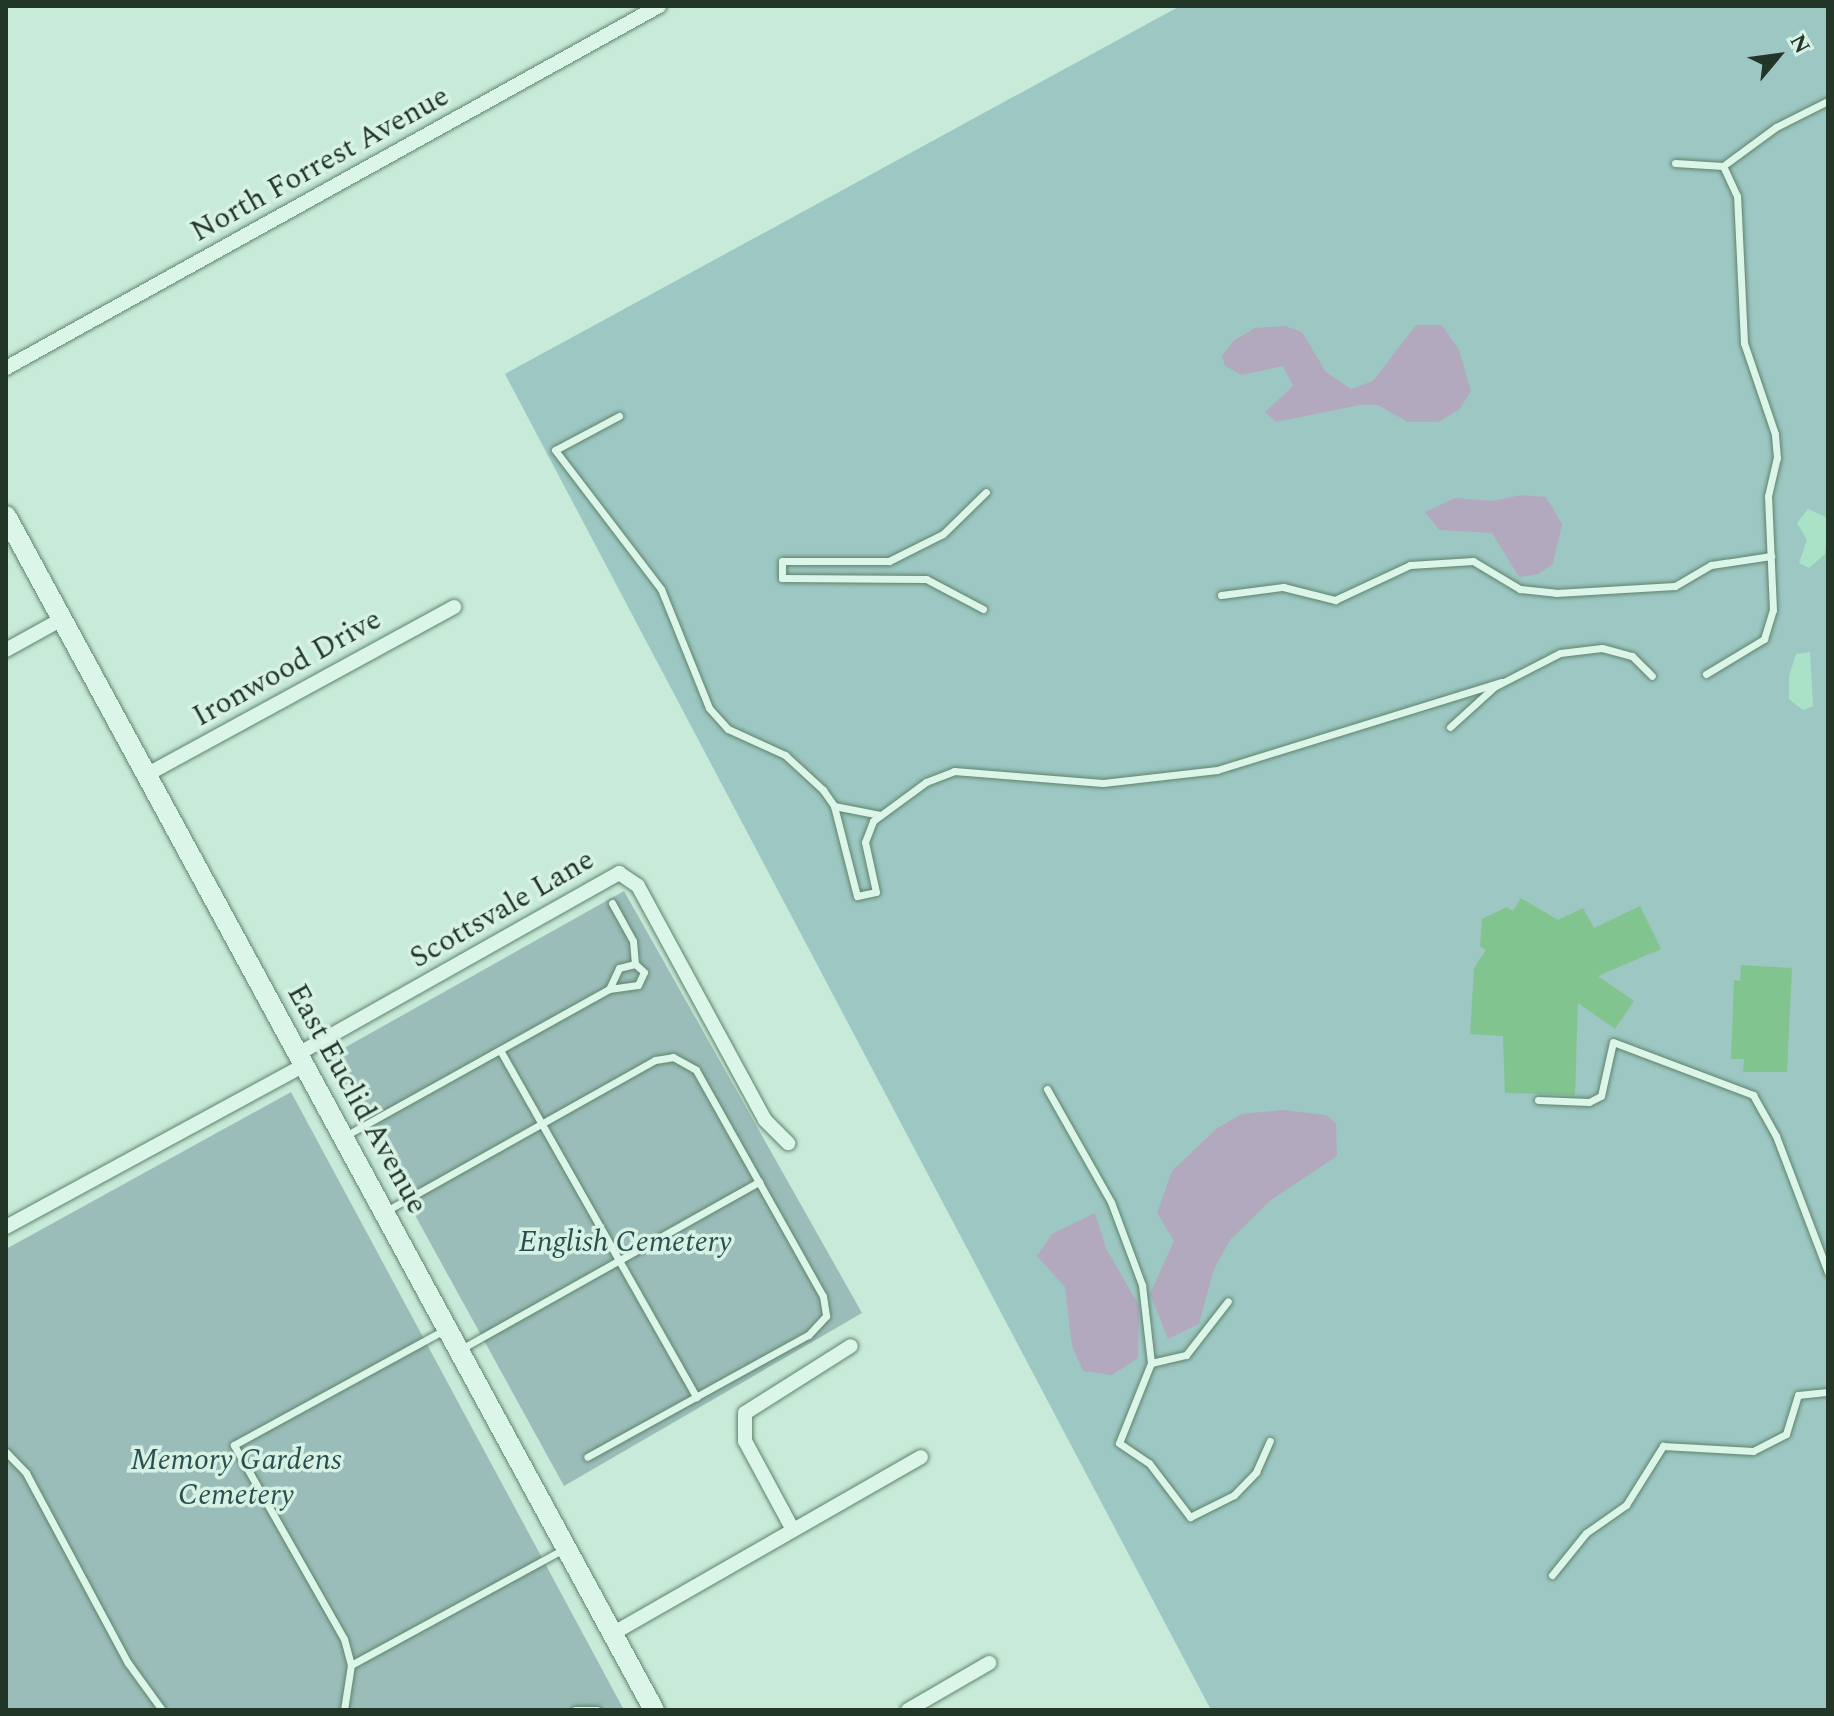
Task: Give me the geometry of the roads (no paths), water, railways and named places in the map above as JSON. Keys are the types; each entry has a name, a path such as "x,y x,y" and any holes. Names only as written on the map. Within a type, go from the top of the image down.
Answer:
{"main road":[{"name":"East Euclid Avenue","path":"6,516 654,1710"}],"street":[{"name":"North Forrest Avenue","path":"6,368 659,6"},
{"name":"Ironwood Drive","path":"146,775 454,607"},
{"path":"6,650 62,619"},
{"name":"Scottsvale Lane","path":"301,1060 619,873 638,886 765,1120 788,1143"},
{"path":"6,1227 301,1060"},
{"path":"793,1530 745,1441 745,1413 851,1346"},
{"path":"612,1634 921,1457"},
{"path":"908,1710 989,1663"}],"lane":[{"path":"1675,163 1723,166 1776,127 1828,101"},
{"path":"1706,674 1764,639 1773,610 1771,556 1775,434 1744,343 1737,196 1723,166"},
{"path":"619,416 555,450 661,589 709,708 728,729 785,755 834,806 857,896 876,892 865,842 880,815 926,782 954,771 1103,783 1217,770 1502,682 1560,653 1602,648 1632,656 1652,676"},
{"path":"983,609 926,579 782,578 782,561 889,561 943,534 986,492"},
{"path":"1221,595 1283,587 1335,600 1410,565 1473,561 1520,589 1556,593 1675,586 1711,565 1771,556"},
{"path":"1450,727 1502,682"},
{"path":"834,806 880,815"},
{"path":"343,1137 609,989 638,985 644,972 635,964 633,941 612,903"},
{"path":"609,989 619,968 635,964"},
{"path":"1538,1100 1589,1102 1601,1096 1613,1042 1753,1095 1776,1136 1828,1272"},
{"path":"500,1050 696,1397"},
{"path":"384,1212 655,1060 673,1057 696,1070 823,1296 826,1316 818,1329 587,1457"},
{"path":"1047,1089 1111,1202 1142,1285 1151,1363 1119,1443 1149,1463 1190,1517 1234,1495 1256,1472 1270,1441"},
{"path":"460,1350 759,1182"},
{"path":"1151,1363 1186,1355 1228,1301"},
{"path":"344,1710 351,1665 339,1630 234,1445 447,1328"},
{"path":"1552,1575 1586,1533 1626,1505 1663,1446 1753,1451 1786,1434 1798,1395 1828,1392"},
{"path":"6,1452 26,1473 128,1663 162,1710"},
{"path":"351,1665 566,1548"},
{"path":"575,1710 597,1710"}],"park label":[{"name":"English Cemetery","path":"625,1242"},
{"name":"Memory Gardens Cemetery","path":"236,1477"}]}
